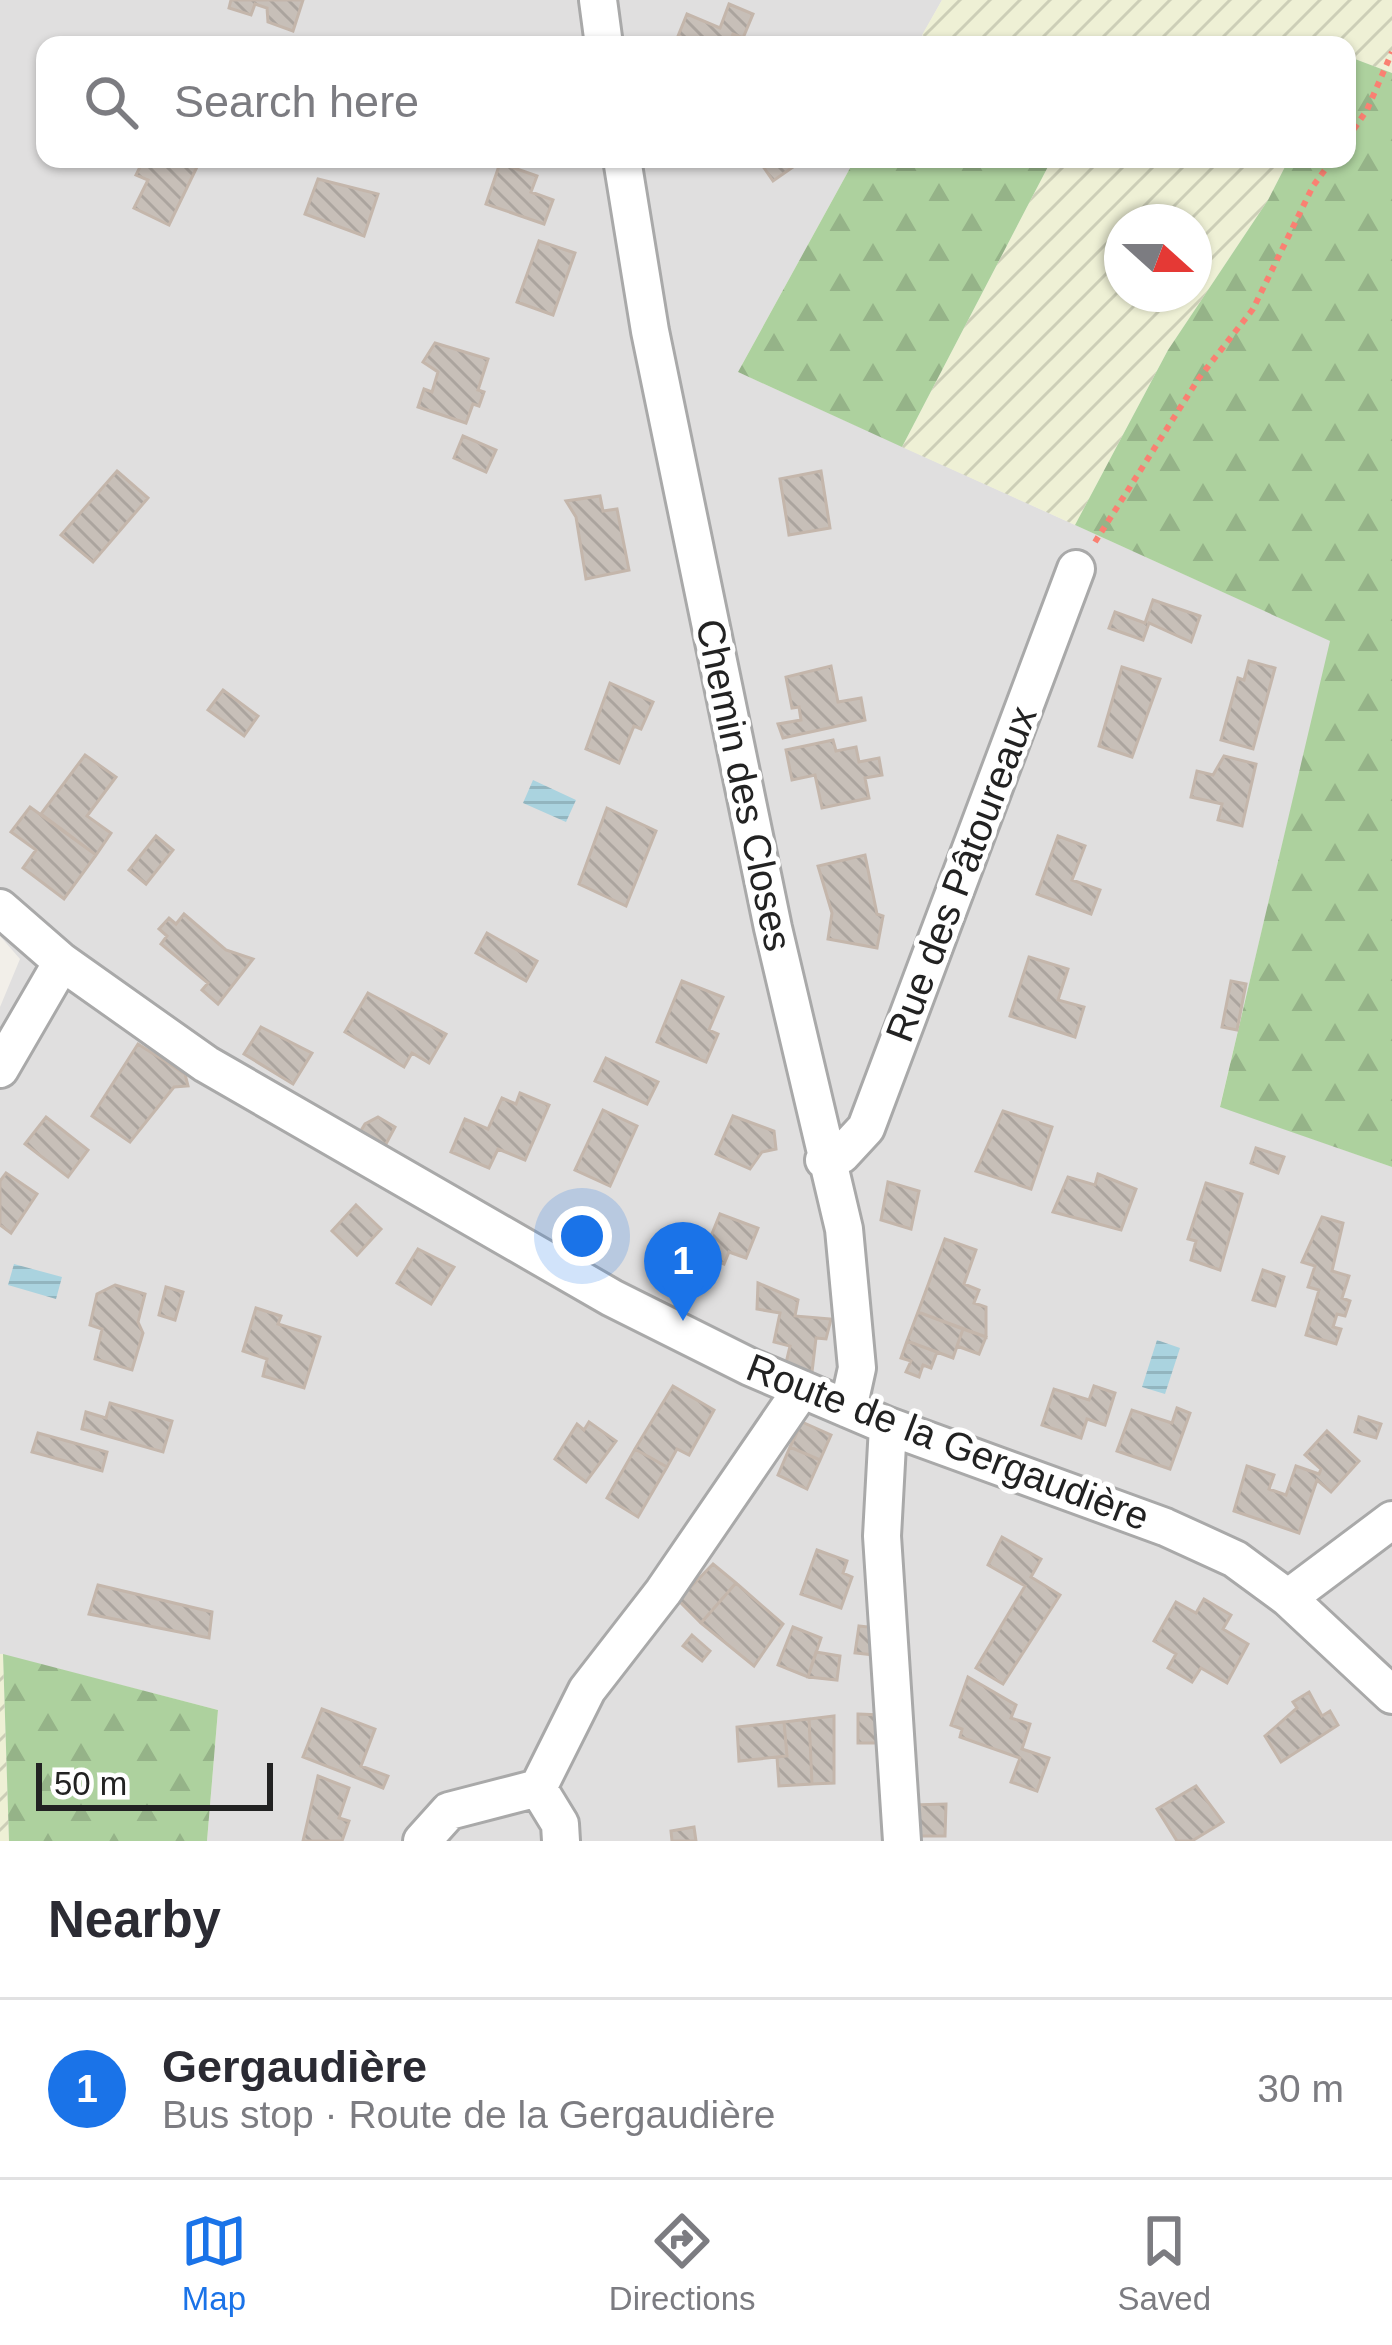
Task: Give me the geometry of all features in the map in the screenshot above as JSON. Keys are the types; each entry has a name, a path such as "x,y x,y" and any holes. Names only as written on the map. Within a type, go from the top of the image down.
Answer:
{"street":[{"path":"598,0 603,36"},
{"name":"Chemin des Closes","path":"623,168 650,331 824,1160 844,1228 857,1368 848,1409"},
{"name":"Rue des Pâtoureaux","path":"824,1160 841,1155 866,1128 1076,569"},
{"name":"Route de la Gergaudière","path":"0,908 62,962 206,1064 612,1298 888,1426 1166,1527 1234,1559 1288,1598 1392,1695"},
{"path":"0,1069 62,962"},
{"path":"422,1841 448,1810 538,1788 587,1690 663,1592 802,1389"},
{"path":"888,1426 882,1536 902,1841"},
{"path":"1288,1598 1392,1520"},
{"path":"538,1788 560,1824 562,1841"}],"path":[{"path":"1356,126 1392,52"},
{"path":"1076,569 1138,482 1199,378 1252,309 1326,168"}],"shaded area":[{"path":"0,0 942,0 922,36 36,36 36,168 850,168 738,372 1331,641 1220,1106 1392,1167 1392,1841 207,1841 218,1710 0,1654 0,1007 20,959 0,936"}],"green space":[{"path":"942,0 1392,0 1392,73 1356,59 1356,36 922,35"},
{"path":"1356,59 1392,73 1392,1167 1220,1107 1330,641 1075,525 1168,350 1193,312 1212,312 1212,284 1284,168 1356,168"},
{"path":"850,168 1047,168 902,447 738,372"},
{"path":"1047,168 1284,168 1212,284 1212,204 1104,204 1104,312 1193,312 1168,350 1075,525 902,447"},
{"path":"3,1654 9,1841 0,1841"},
{"path":"3,1654 218,1710 207,1841 9,1841"}],"water":[{"path":"533,780 576,800 566,822 523,803"},
{"path":"14,1264 62,1277 56,1299 8,1285"},
{"path":"1157,1340 1180,1348 1165,1394 1142,1387"}],"building":[{"path":"231,0 303,0 293,31 268,22 267,8 255,4 251,15 229,8"},
{"path":"729,4 753,14 744,36 678,36 687,14 720,28"},
{"path":"140,168 197,168 169,225 134,208 148,180 136,175"},
{"path":"498,168 537,176 531,192 553,200 544,224 486,204"},
{"path":"764,168 792,168 773,181"},
{"path":"318,179 378,194 364,236 305,214"},
{"path":"539,241 575,253 553,315 517,302"},
{"path":"435,343 488,359 478,390 484,392 466,423 418,407 424,389 432,392 438,372 423,362"},
{"path":"463,436 496,450 486,472 454,458"},
{"path":"117,471 148,498 93,562 61,535"},
{"path":"821,471 830,528 789,535 780,479"},
{"path":"600,496 603,511 617,509 629,570 586,579 576,517 566,501"},
{"path":"1153,600 1200,616 1191,642 1149,623 1143,640 1109,628 1115,612 1145,623"},
{"path":"1249,661 1275,668 1253,749 1221,740 1238,678 1244,680"},
{"path":"831,666 838,702 861,698 865,720 783,738 778,724 801,720 799,707 792,708 786,677"},
{"path":"1122,667 1160,679 1132,757 1099,746"},
{"path":"610,683 653,702 641,729 634,726 619,763 586,749"},
{"path":"223,690 258,716 244,736 208,710"},
{"path":"833,740 836,751 856,747 859,762 879,758 882,775 865,778 869,798 822,808 815,775 792,780 786,750"},
{"path":"85,755 116,777 87,816 111,833 96,855 41,814"},
{"path":"1224,756 1256,764 1242,826 1218,820 1222,804 1191,797 1197,771 1213,775"},
{"path":"30,807 96,855 64,899 23,868 36,850 11,832"},
{"path":"607,808 656,831 626,906 579,884"},
{"path":"156,836 173,850 146,884 129,870"},
{"path":"1058,836 1085,846 1072,880 1100,890 1091,914 1037,894"},
{"path":"865,855 877,914 883,916 877,948 828,939 832,913 818,866"},
{"path":"184,914 226,950 253,959 218,1004 202,990 208,983 161,944 167,936 159,929 169,918 176,924"},
{"path":"487,933 537,961 526,981 476,953"},
{"path":"1029,957 1068,969 1058,1000 1084,1007 1075,1037 1010,1016"},
{"path":"682,981 723,997 709,1030 718,1034 706,1062 657,1042"},
{"path":"1231,981 1246,984 1237,1030 1222,1027"},
{"path":"368,993 446,1034 429,1063 412,1053 404,1067 345,1032"},
{"path":"261,1027 312,1053 293,1084 244,1054"},
{"path":"138,1044 185,1074 188,1086 174,1087 130,1142 92,1116"},
{"path":"606,1058 658,1082 647,1104 595,1081"},
{"path":"520,1093 549,1105 525,1160 498,1149 489,1168 451,1152 465,1119 488,1129 502,1098 516,1104"},
{"path":"603,1110 637,1126 610,1186 575,1170"},
{"path":"1003,1111 1052,1127 1031,1189 976,1171"},
{"path":"733,1116 774,1131 776,1149 762,1152 750,1169 716,1154"},
{"path":"46,1117 88,1150 68,1177 25,1144"},
{"path":"378,1117 395,1127 379,1157 354,1142 365,1124"},
{"path":"1256,1148 1284,1157 1278,1173 1251,1163"},
{"path":"6,1173 37,1194 11,1233 0,1225 0,1181"},
{"path":"1098,1174 1136,1189 1121,1230 1053,1212 1068,1177 1095,1185"},
{"path":"888,1182 919,1191 911,1229 881,1220"},
{"path":"1206,1183 1242,1194 1220,1270 1191,1260 1196,1241 1188,1239"},
{"path":"356,1205 381,1229 357,1255 332,1231"},
{"path":"720,1214 758,1228 746,1258 729,1252 724,1264 703,1256"},
{"path":"1322,1217 1343,1223 1332,1271 1349,1276 1342,1298 1350,1301 1345,1316 1337,1314 1333,1327 1341,1329 1336,1344 1306,1335 1319,1290 1308,1287 1315,1266 1302,1262"},
{"path":"945,1239 976,1250 964,1284 979,1290 974,1303 986,1307 986,1337 918,1312"},
{"path":"418,1249 454,1267 431,1304 397,1283"},
{"path":"1263,1270 1284,1277 1275,1306 1253,1300"},
{"path":"758,1283 798,1300 795,1316 831,1319 826,1339 816,1338 812,1372 786,1363 790,1346 774,1342 780,1313 757,1309"},
{"path":"115,1285 145,1294 138,1322 143,1333 132,1370 95,1359 102,1329 90,1325 97,1294"},
{"path":"166,1287 183,1292 175,1320 159,1315"},
{"path":"256,1308 281,1316 278,1324 320,1337 304,1388 263,1376 267,1359 243,1351"},
{"path":"918,1312 963,1329 953,1358 907,1341"},
{"path":"963,1329 986,1337 979,1354 957,1346"},
{"path":"907,1341 937,1352 931,1368 923,1365 919,1377 906,1372 911,1361 901,1358"},
{"path":"673,1386 714,1410 689,1455 677,1449 667,1467 635,1449"},
{"path":"1094,1386 1115,1393 1105,1425 1087,1419 1081,1438 1042,1425 1054,1389 1089,1400"},
{"path":"110,1403 172,1421 163,1452 82,1429 86,1412 106,1418"},
{"path":"1177,1408 1190,1413 1170,1469 1117,1451 1132,1410 1172,1423"},
{"path":"1359,1417 1381,1424 1376,1438 1355,1432"},
{"path":"589,1422 616,1441 586,1482 555,1459 577,1424 584,1430"},
{"path":"802,1422 831,1435 820,1460 790,1447"},
{"path":"1327,1431 1359,1461 1331,1492 1317,1480 1299,1533 1234,1511 1247,1466 1274,1475 1269,1489 1286,1495 1296,1466 1319,1474 1321,1469 1305,1455"},
{"path":"38,1433 107,1452 102,1471 32,1452"},
{"path":"790,1447 820,1460 807,1489 778,1475"},
{"path":"635,1449 667,1467 638,1517 607,1498"},
{"path":"1002,1537 1041,1559 1031,1577 1060,1595 1003,1684 976,1668 1025,1586 988,1565"},
{"path":"817,1550 847,1561 843,1573 852,1577 841,1608 801,1594"},
{"path":"713,1564 736,1583 701,1623 678,1600"},
{"path":"736,1583 783,1624 754,1666 701,1623"},
{"path":"98,1585 212,1612 209,1638 89,1614"},
{"path":"1204,1599 1231,1615 1223,1629 1248,1644 1227,1683 1201,1668 1192,1682 1168,1668 1176,1654 1154,1641 1176,1602 1196,1613"},
{"path":"859,1626 878,1628 875,1655 855,1653"},
{"path":"793,1627 821,1638 808,1677 778,1665"},
{"path":"692,1635 710,1651 702,1661 683,1646"},
{"path":"816,1652 840,1656 837,1680 808,1677"},
{"path":"968,1677 1016,1705 1011,1718 1030,1724 1022,1749 1049,1758 1037,1791 1011,1782 1020,1758 960,1737 962,1729 951,1725"},
{"path":"1309,1692 1322,1716 1330,1711 1338,1725 1281,1762 1265,1736 1297,1708 1293,1702"},
{"path":"322,1709 375,1729 361,1766 388,1776 383,1788 303,1757"},
{"path":"858,1714 881,1715 880,1743 858,1743"},
{"path":"834,1716 834,1783 812,1784 809,1719"},
{"path":"809,1719 812,1784 779,1786 777,1757 787,1756 784,1722"},
{"path":"784,1722 787,1756 739,1761 737,1727"},
{"path":"318,1776 349,1788 339,1818 349,1821 342,1841 303,1841"},
{"path":"1196,1786 1223,1822 1192,1841 1177,1841 1157,1809"},
{"path":"946,1804 945,1836 913,1836 912,1805"},
{"path":"694,1827 696,1841 672,1841 671,1831"}],"place":[{"name":"Gergaudière","path":"683,1321"}]}
